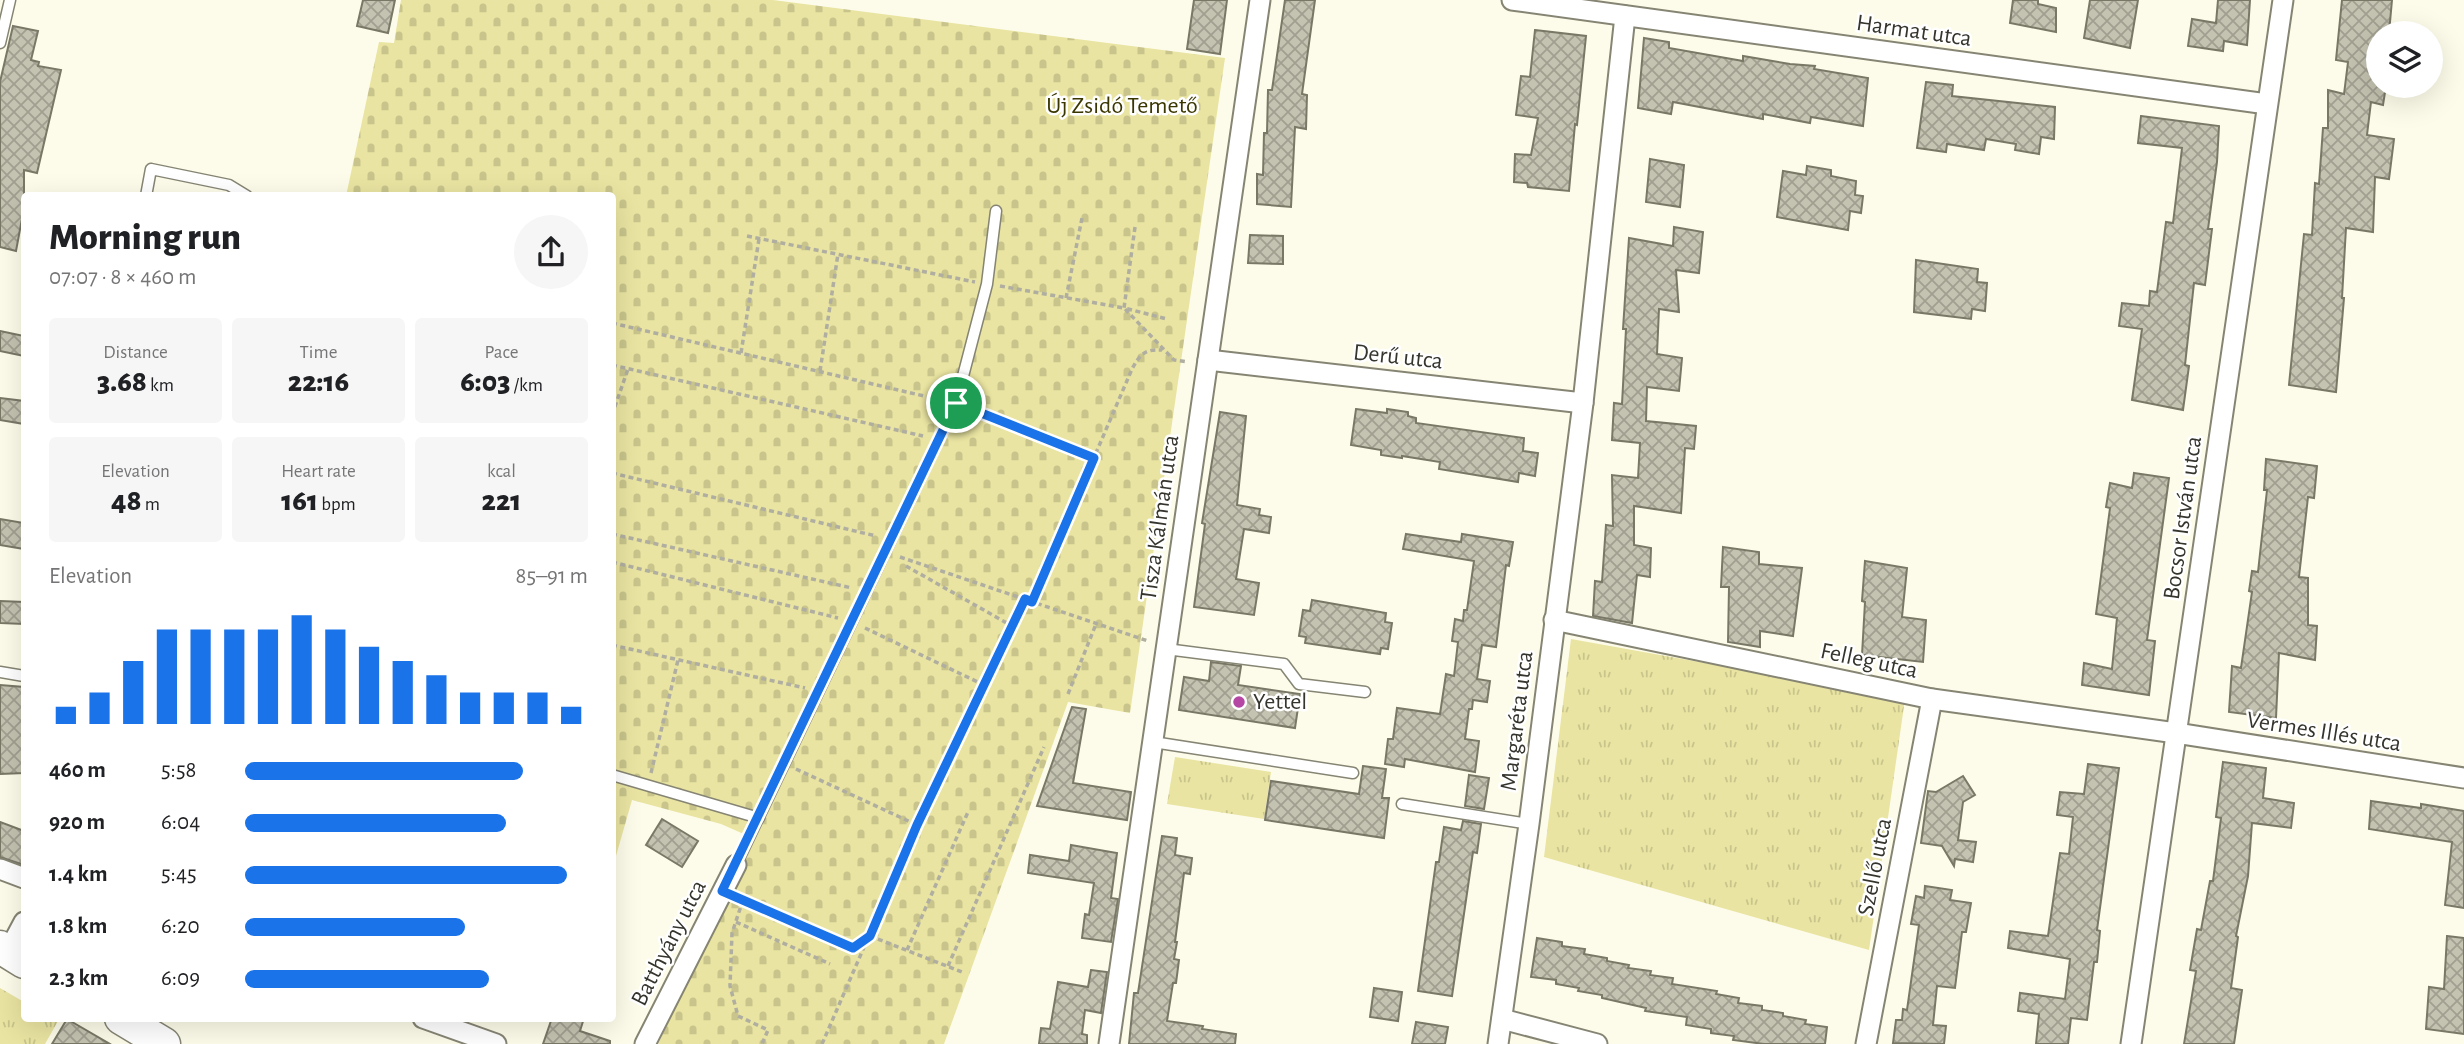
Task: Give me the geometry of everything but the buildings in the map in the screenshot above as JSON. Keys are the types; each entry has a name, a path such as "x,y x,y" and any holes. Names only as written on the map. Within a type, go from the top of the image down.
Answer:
{"main road":[{"path":"128,1022 164,1044"}],"street":[{"name":"Tisza Kálmán utca","path":"1109,1044 1260,0"},
{"name":"Harmat utca","path":"1512,0 2267,104"},
{"name":"Bocsor István utca","path":"2131,1044 2283,0"},
{"name":"Margaréta utca","path":"1498,1044 1583,403 1625,16"},
{"name":"Derű utca","path":"1208,360 1583,403"},
{"name":"Felleg utca","path":"1554,621 1932,699 2176,733"},
{"name":"Szellő utca","path":"1866,1044 1932,699"},
{"name":"Vermes Illés utca","path":"2176,733 2464,778"},
{"name":"Batthyány utca","path":"645,1044 736,865"},
{"path":"0,869 21,877"},
{"path":"11,954 21,929"},
{"path":"1502,1019 1597,1044"},
{"path":"434,1022 496,1044"}],"lane":[{"path":"0,43 10,0"},
{"path":"147,192 151,169 228,191"},
{"path":"736,865 956,403 987,284 996,211"},
{"path":"1166,647 1284,664 1299,684 1365,692"},
{"path":"0,672 21,676"},
{"path":"1153,742 1353,773"},
{"path":"616,776 759,818"},
{"path":"1402,804 1529,824"}],"path":[{"path":"1066,298 1082,218"},
{"path":"1135,227 1124,308 1167,319"},
{"path":"741,353 759,239"},
{"path":"820,371 838,254"},
{"path":"616,324 956,403 1100,461"},
{"path":"1032,602 1140,355 1150,349 1164,351"},
{"path":"616,366 939,439"},
{"path":"616,404 628,369"},
{"path":"616,474 892,540"},
{"path":"616,535 867,591"},
{"path":"886,552 1166,647"},
{"path":"616,563 852,622 984,685"},
{"path":"906,566 1012,626"},
{"path":"822,1044 917,825 1025,599"},
{"path":"1068,694 1096,624"},
{"path":"616,647 820,691"},
{"path":"648,785 678,660"},
{"path":"948,966 1044,747"},
{"path":"785,763 917,825"},
{"path":"907,950 968,812"},
{"path":"722,891 853,948 870,936"},
{"path":"743,900 732,933 730,986 738,1016 768,1030 762,1044"},
{"path":"736,922 830,964"},
{"path":"870,936 962,972"}],"green space":[{"name":"Új Zsidó Temető","path":"401,0 773,0 1225,58 1130,713 1068,702 944,1044 658,1044 755,839 721,824 632,800 616,856 616,192 347,192 379,42 394,43"},
{"path":"1571,639 1905,699 1869,950 1544,857"},
{"path":"1175,757 1271,772 1264,819 1167,804"},
{"path":"0,988 21,1000 21,1022 57,1022 45,1044 0,1044"}],"place":[{"name":"Yettel","path":"1239,702"}],"route":[{"path":"956,403 1094,458 1032,602 1025,599 917,825 870,936 853,948 722,891 956,403"}]}
